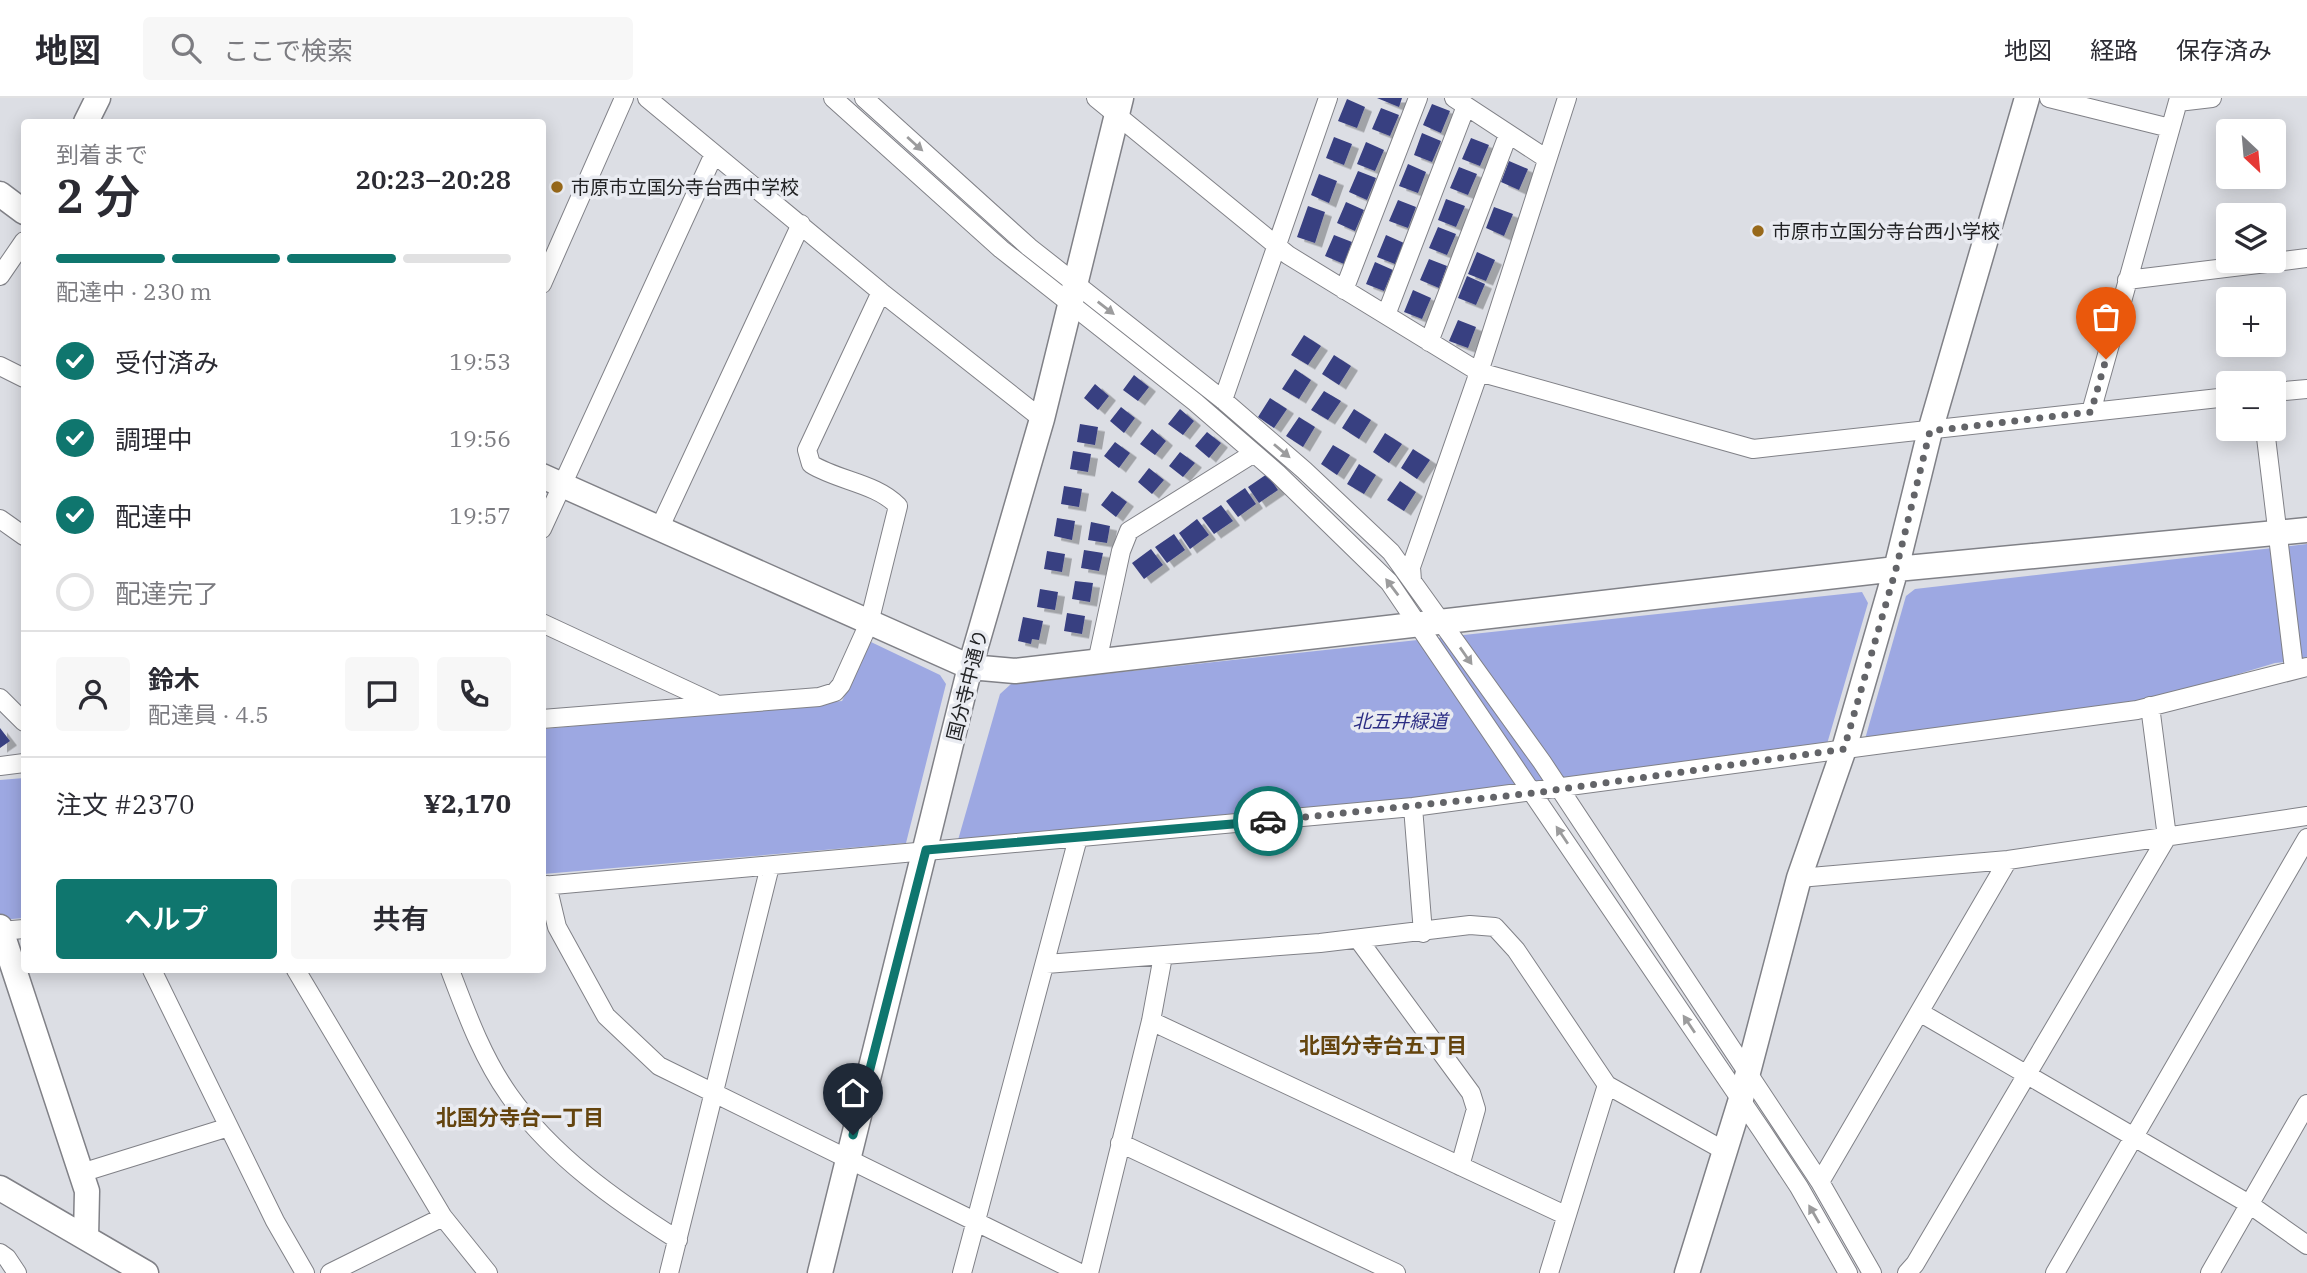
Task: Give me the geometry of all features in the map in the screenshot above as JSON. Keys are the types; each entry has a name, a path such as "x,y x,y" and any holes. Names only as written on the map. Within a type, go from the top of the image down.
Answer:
{"street":[{"path":"87,119 97,98"},
{"path":"546,275 624,98"},
{"path":"647,98 881,292 1042,419"},
{"path":"833,98 1001,249 1072,294 1223,400 1304,470 1391,552 1412,581 1430,623 1534,793 1799,1187 1848,1273"},
{"path":"864,98 1029,247 1072,294 1254,453 1373,564 1430,623 1559,789 1820,1182 1872,1273"},
{"path":"1096,98 1119,107 1288,255 1479,372 1753,449 2216,398"},
{"path":"1223,400 1275,243 1328,98"},
{"path":"1344,290 1418,98"},
{"path":"1412,581 1411,567 1479,372 1567,98"},
{"path":"1687,1273 1723,1150 1741,1100 1799,878 1844,749 1896,569 1930,431 2027,98"},
{"path":"2049,98 2170,128"},
{"path":"2091,412 2179,100 2212,98"},
{"path":"1386,316 1460,102 1547,159"},
{"name":"国分寺中通り","path":"820,1273 970,667 1042,419 1119,107"},
{"path":"1429,342 1508,135"},
{"path":"546,512 553,481 714,154"},
{"path":"0,194 21,210"},
{"path":"660,527 801,224"},
{"path":"0,276 21,245"},
{"path":"2127,280 2307,258"},
{"path":"546,719 819,697 835,692 841,685 869,623 898,506 888,495 811,464 807,450 881,292"},
{"path":"0,366 21,376"},
{"path":"2286,390 2307,388"},
{"path":"546,886 1413,807 1534,793 2150,706 2303,670 2276,533 2266,441"},
{"path":"1097,662 1121,551 1129,531 1254,453"},
{"path":"553,481 970,667 1015,671 1896,569 2307,530"},
{"path":"0,519 21,534"},
{"path":"546,625 717,704"},
{"path":"0,698 21,719"},
{"path":"1907,1273 1915,1264 2167,837 2150,706"},
{"path":"0,766 21,764"},
{"path":"1413,807 1423,933"},
{"path":"1799,878 2008,860 2307,816"},
{"path":"962,1273 1078,838"},
{"path":"2054,1273 2307,838"},
{"path":"1820,1182 2008,860"},
{"path":"669,1273 771,866"},
{"path":"546,889 557,927 606,1016 659,1066 847,1161 1080,1273"},
{"path":"1046,964 1358,939 1423,933 1470,925 1495,927 1516,950 1607,1085 1723,1150"},
{"path":"7,929 88,1191 86,1238"},
{"path":"1358,939 1471,1093 1476,1110 1460,1166"},
{"path":"1089,1273 1151,1021 1163,956"},
{"path":"153,973 275,1221 305,1273"},
{"path":"298,973 443,1217 488,1273"},
{"path":"451,973 474,1032 509,1095 561,1153 619,1203 678,1240"},
{"path":"1921,1013 2249,1204 2307,1245"},
{"path":"1151,1021 1565,1216"},
{"path":"1549,1273 1607,1085"},
{"path":"2210,1273 2307,1104"},
{"path":"81,1173 229,1128"},
{"path":"1120,1143 1395,1273"},
{"path":"0,1188 146,1273"},
{"path":"330,1273 443,1217"},
{"path":"1829,1273 1836,1251"},
{"path":"0,1254 8,1258 17,1273"}],"green space":[{"path":"2307,544 2307,660 2275,663 2152,700 1865,739 1906,596 1915,589"},
{"name":"北五井緑道","path":"1862,592 1868,603 1827,744 1409,800 958,840 1000,694 1011,684"},
{"path":"871,642 940,675 946,684 906,843 546,874 546,729 842,701"},
{"path":"21,778 21,918 0,920 0,780"}],"building":[{"path":"1377,98 1402,98 1399,107"},
{"path":"1347,99 1365,107 1357,128 1338,121"},
{"path":"1432,104 1450,111 1441,133 1423,125"},
{"path":"1381,108 1399,115 1390,136 1372,129"},
{"path":"1422,133 1441,141 1432,162 1414,155"},
{"path":"1334,137 1352,144 1344,165 1326,158"},
{"path":"1471,138 1489,145 1480,166 1462,159"},
{"path":"1366,142 1384,150 1375,171 1357,164"},
{"path":"1509,161 1528,169 1519,190 1501,182"},
{"path":"1408,164 1426,172 1418,193 1399,186"},
{"path":"1459,167 1477,174 1468,195 1450,188"},
{"path":"1358,171 1376,178 1367,200 1349,192"},
{"path":"1319,174 1337,181 1329,203 1311,195"},
{"path":"1446,199 1465,206 1456,227 1438,220"},
{"path":"1398,200 1416,207 1408,228 1389,221"},
{"path":"1346,202 1364,210 1355,231 1337,223"},
{"path":"1308,206 1325,212 1315,243 1297,237"},
{"path":"1494,207 1513,214 1504,236 1486,228"},
{"path":"1438,227 1456,234 1447,255 1429,248"},
{"path":"1334,235 1352,242 1344,264 1325,256"},
{"path":"1386,235 1404,243 1395,264 1377,257"},
{"path":"1477,252 1495,260 1486,281 1468,274"},
{"path":"1429,259 1447,266 1439,288 1420,280"},
{"path":"1375,262 1393,270 1384,291 1366,284"},
{"path":"1467,276 1485,284 1476,305 1458,298"},
{"path":"1413,290 1431,298 1422,319 1404,312"},
{"path":"1458,320 1476,327 1468,348 1449,341"},
{"path":"1304,335 1321,346 1308,365 1291,355"},
{"path":"1334,355 1351,366 1339,385 1322,374"},
{"path":"1295,369 1311,380 1299,399 1282,389"},
{"path":"1134,375 1149,387 1138,401 1123,390"},
{"path":"1095,384 1109,396 1098,410 1084,398"},
{"path":"1324,391 1341,401 1328,420 1311,410"},
{"path":"1270,398 1287,409 1274,428 1258,417"},
{"path":"1121,407 1135,418 1124,433 1110,421"},
{"path":"1180,409 1194,421 1183,435 1168,424"},
{"path":"1354,409 1371,420 1359,439 1342,428"},
{"path":"1299,417 1315,427 1303,447 1286,436"},
{"path":"1080,424 1098,427 1095,445 1077,442"},
{"path":"1152,429 1166,441 1155,455 1140,444"},
{"path":"1207,432 1221,443 1209,458 1195,446"},
{"path":"1385,433 1402,444 1389,463 1373,452"},
{"path":"1115,442 1130,453 1119,468 1104,456"},
{"path":"1333,445 1350,455 1337,475 1321,464"},
{"path":"1413,449 1430,460 1417,479 1401,468"},
{"path":"1073,451 1091,454 1088,472 1070,469"},
{"path":"1180,452 1195,463 1183,477 1169,466"},
{"path":"1359,464 1376,475 1364,494 1347,484"},
{"path":"1149,468 1164,480 1152,494 1138,482"},
{"path":"1267,474 1278,490 1259,503 1248,487"},
{"path":"1400,481 1416,492 1404,511 1387,500"},
{"path":"1064,486 1082,489 1079,507 1061,504"},
{"path":"1245,488 1256,504 1238,517 1226,501"},
{"path":"1112,491 1127,502 1116,517 1101,505"},
{"path":"1221,505 1233,521 1214,534 1202,518"},
{"path":"1057,518 1075,521 1072,540 1054,536"},
{"path":"1197,519 1209,535 1190,549 1179,533"},
{"path":"1091,522 1110,526 1107,543 1088,540"},
{"path":"1174,534 1185,550 1167,563 1155,547"},
{"path":"1151,549 1163,565 1144,579 1132,563"},
{"path":"1084,550 1103,553 1099,571 1081,568"},
{"path":"1047,551 1065,554 1062,572 1044,569"},
{"path":"1075,581 1093,583 1090,602 1072,599"},
{"path":"1040,589 1058,592 1055,610 1037,607"},
{"path":"1067,613 1085,616 1082,634 1064,631"},
{"path":"1023,617 1043,621 1039,640 1032,639 1031,644 1018,641"},
{"path":"0,728 10,741 0,748"}],"way so far":[{"path":"1268,821 1534,793 1844,749 1896,569 1930,431 2091,412 2106,359"}],"place":[{"name":"市原市立国分寺台西中学校","path":"557,187"},
{"name":"市原市立国分寺台西小学校","path":"1758,231"}],"district":[{"name":"北国分寺台五丁目","path":"1383,1045"},
{"name":"北国分寺台一丁目","path":"520,1117"}],"route":[{"path":"853,1135 926,850 1268,821"}]}
